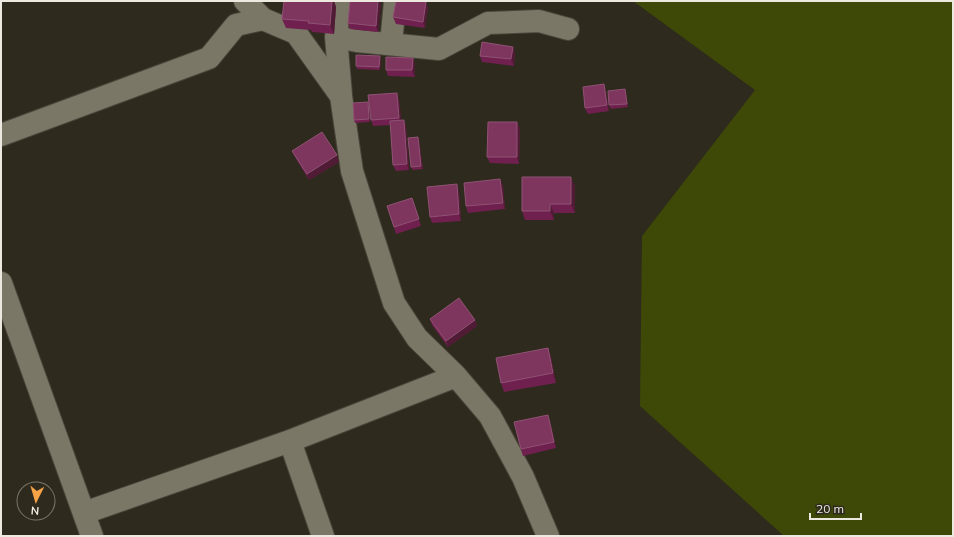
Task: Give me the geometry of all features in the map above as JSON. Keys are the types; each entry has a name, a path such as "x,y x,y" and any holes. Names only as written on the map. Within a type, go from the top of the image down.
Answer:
{"street":[{"path":"245,1 263,19 296,33 341,96"},
{"path":"340,1 345,39 341,96 352,171 394,303 418,338 456,376 490,416 523,477 548,536"},
{"path":"391,44 395,1"},
{"path":"1,135 209,58 236,25 263,19"},
{"path":"345,39 439,49 488,23 539,21 568,29"},
{"path":"1,283 92,536"},
{"path":"84,513 290,441 456,376"},
{"path":"290,441 323,536"}],"green space":[{"path":"633,1 953,1 953,536 784,536 640,406 642,236 755,90"}],"building":[{"path":"284,1 332,1 330,25 308,23 309,21 282,19"},
{"path":"350,1 378,1 376,26 348,23"},
{"path":"396,1 426,2 423,22 393,17"},
{"path":"482,42 513,47 511,59 480,56"},
{"path":"356,55 380,56 379,67 356,66"},
{"path":"386,57 413,58 412,70 386,70"},
{"path":"604,84 607,105 585,108 583,87"},
{"path":"625,89 627,104 609,105 608,91"},
{"path":"397,93 399,118 371,120 368,95"},
{"path":"368,102 369,119 354,120 353,103"},
{"path":"404,120 407,164 393,165 390,121"},
{"path":"488,122 517,122 517,157 487,157"},
{"path":"322,132 337,155 307,174 292,151"},
{"path":"418,137 421,166 411,167 408,138"},
{"path":"522,177 571,177 571,204 550,204 550,211 522,211"},
{"path":"500,179 503,203 466,206 464,183"},
{"path":"457,184 459,214 430,217 427,187"},
{"path":"412,198 419,219 394,227 387,206"},
{"path":"459,298 475,320 446,341 430,319"},
{"path":"548,348 553,373 501,383 496,358"},
{"path":"548,415 554,442 521,449 514,422"}]}
